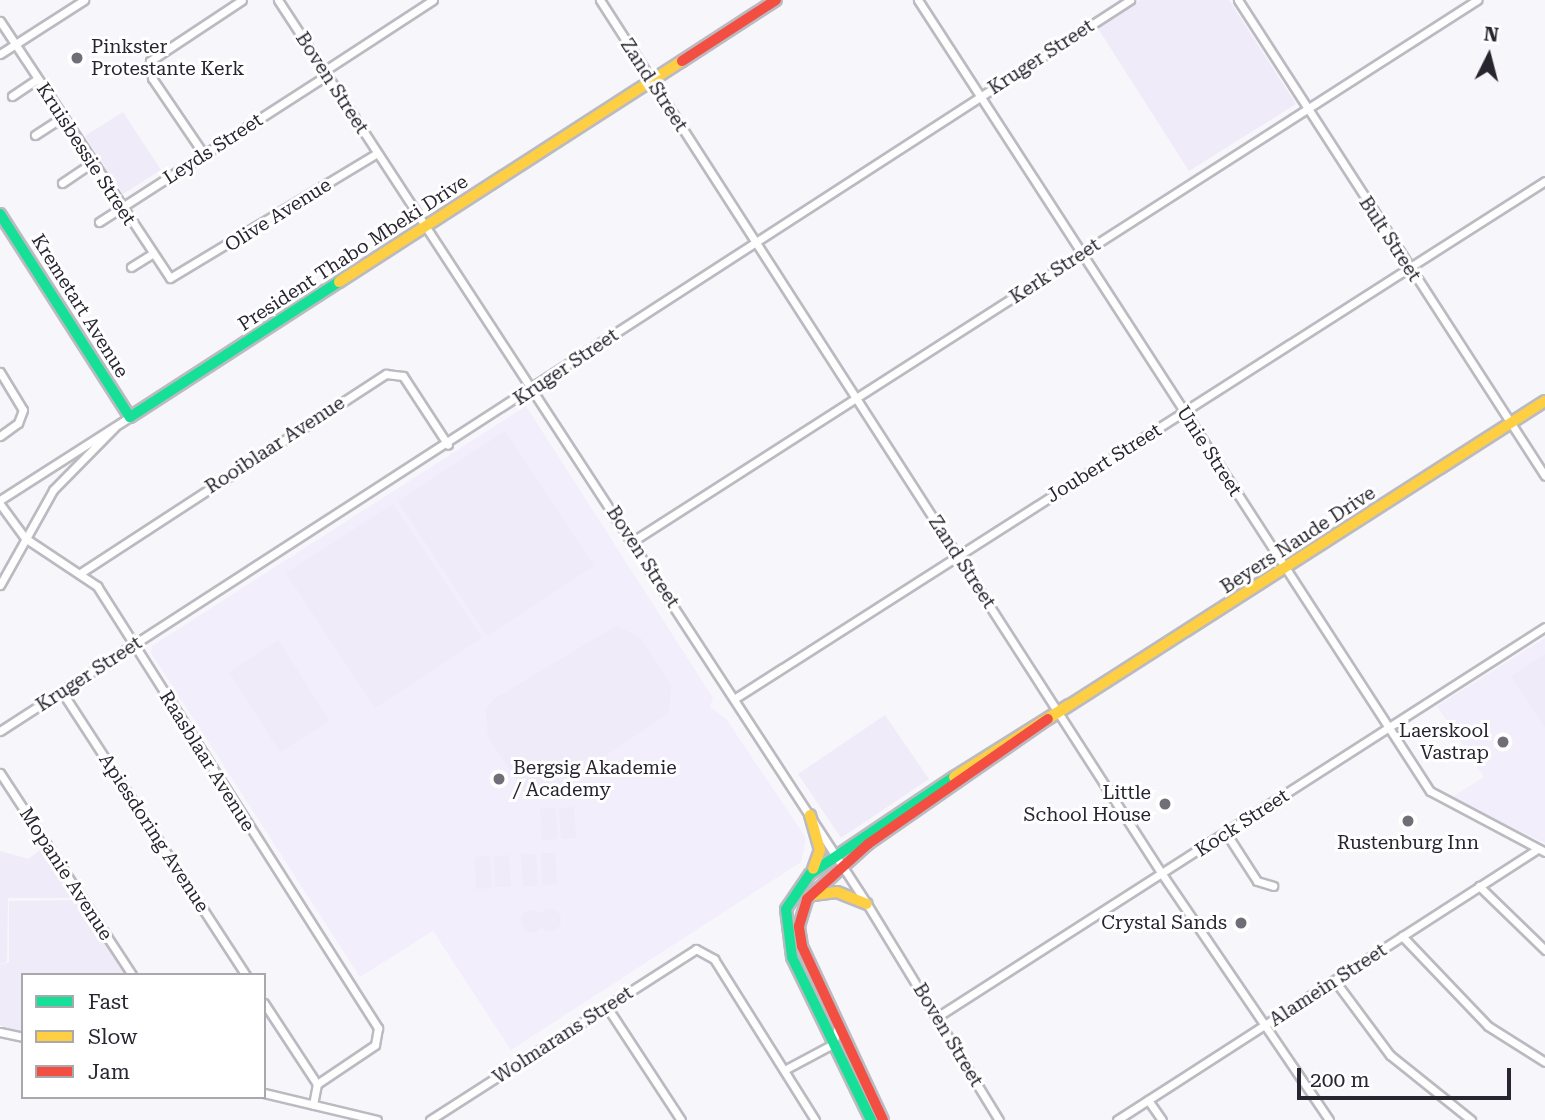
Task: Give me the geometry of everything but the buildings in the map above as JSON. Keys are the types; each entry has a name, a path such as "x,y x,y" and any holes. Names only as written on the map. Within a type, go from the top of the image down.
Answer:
{"street":[{"path":"0,54 84,0"},
{"path":"205,156 152,78 150,61 242,0"},
{"name":"Boven Street","path":"278,0 810,815 999,1120"},
{"name":"Leyds Street","path":"99,222 205,156 433,0"},
{"name":"Zand Street","path":"600,0 1162,874 1329,1120"},
{"name":"President Thabo Mbeki Drive","path":"0,585 53,490 115,426 776,0"},
{"name":"Unie Street","path":"918,0 1440,801 1541,851"},
{"name":"Kruger Street","path":"0,731 531,391 755,241 1130,0"},
{"name":"Bult Street","path":"1238,0 1545,476"},
{"name":"Kerk Street","path":"633,541 1477,0"},
{"name":"Kruisbessie Street","path":"0,20 165,274 179,277"},
{"path":"12,96 37,79"},
{"path":"35,135 63,117"},
{"name":"Olive Avenue","path":"179,277 377,153"},
{"path":"62,183 92,163"},
{"name":"Joubert Street","path":"734,699 1545,181"},
{"name":"Kremetart Avenue","path":"0,214 130,417"},
{"path":"131,267 152,254"},
{"path":"0,372 23,410 18,423 0,436"},
{"name":"Rooiblaar Avenue","path":"82,572 386,374 403,376 448,444"},
{"name":"Beyers Naude Drive","path":"810,874 1058,711 1287,568 1545,401"},
{"name":"Raasblaar Avenue","path":"115,426 0,502 25,538 82,572 134,645 378,1028 375,1045 317,1084"},
{"name":"Kock Street","path":"937,1017 1545,627"},
{"name":"Apiesdoring Avenue","path":"62,692 245,973"},
{"name":"Beyers Naude Drive","path":"811,895 842,867 1058,711"},
{"name":"Mopanie Avenue","path":"0,773 131,973"},
{"path":"810,815 820,850 810,874 786,909 786,938 833,1044 872,1120"},
{"path":"1226,833 1257,881 1273,886"},
{"name":"Alamein Street","path":"1117,1120 1479,886 1541,851"},
{"path":"1479,886 1545,950"},
{"path":"867,904 837,892 811,895 799,926 802,946 883,1120"},
{"path":"1402,936 1479,1018 1545,1062"},
{"name":"Wolmarans Street","path":"435,1119 696,949 714,959 788,1068"},
{"path":"1335,981 1390,1055 1471,1120"},
{"path":"266,1006 317,1084 313,1105"},
{"path":"607,1007 681,1120"},
{"path":"815,1120 788,1068 833,1044 838,1027"},
{"path":"0,1032 21,1037"},
{"path":"266,1093 377,1120"},
{"path":"1148,1100 1162,1120"}],"shaded area":[{"path":"1140,0 1229,0 1296,104 1189,171 1097,27"},
{"path":"123,112 161,170 123,194 85,136"},
{"name":"Bergsig Akademie / Academy","path":"526,406 713,698 710,707 726,719 806,838 801,862 511,1050 433,931 360,977 151,653 152,646"},
{"path":"505,431 594,566 487,636 398,501"},
{"path":"393,504 482,638 375,708 286,573"},
{"path":"616,626 641,638 671,686 669,713 550,793 524,792 488,737 486,709 494,699"},
{"name":"Laerskool Vastrap","path":"1545,638 1545,843 1451,798 1484,777 1437,706"},
{"path":"278,640 330,721 280,752 229,672"},
{"path":"1545,654 1545,728 1511,676"},
{"path":"885,715 929,779 841,838 798,774"},
{"path":"574,807 576,838 561,839 559,808"},
{"path":"556,808 557,839 542,840 540,809"},
{"path":"43,848 75,898 8,898 7,962 0,964 0,851 28,859"},
{"path":"541,853 555,853 557,884 542,885"},
{"path":"521,854 536,854 538,886 523,886"},
{"path":"509,855 511,887 495,887 494,856"},
{"path":"490,856 492,888 476,889 475,857"},
{"path":"77,900 124,973 21,973 21,1032 0,1025 0,965 9,962 9,901"},
{"path":"550,909 558,912 561,920 558,928 550,931 542,928 539,920 542,912"},
{"path":"532,910 540,913 543,921 540,929 532,932 524,929 521,921 524,913"}],"traffic: fast":[{"path":"0,214 130,417 339,282"},
{"path":"871,1120 792,957 786,909 810,874 954,777"}],"traffic: slow":[{"path":"339,282 682,61"},
{"path":"1048,719 1545,401"},
{"path":"954,777 1069,705"},
{"path":"810,815 820,850 813,869"},
{"path":"813,895 837,892 867,904"}],"traffic: jam":[{"path":"682,61 776,0"},
{"path":"883,1120 802,946 799,926 807,899 868,844 1048,719"}],"place":[{"name":"Pinkster Protestante Kerk","path":"77,58"},
{"name":"Laerskool Vastrap","path":"1503,742"},
{"name":"Bergsig Akademie / Academy","path":"499,779"},
{"name":"Little School House","path":"1165,804"},
{"name":"Rustenburg Inn","path":"1408,821"},
{"name":"Crystal Sands","path":"1241,923"}]}
